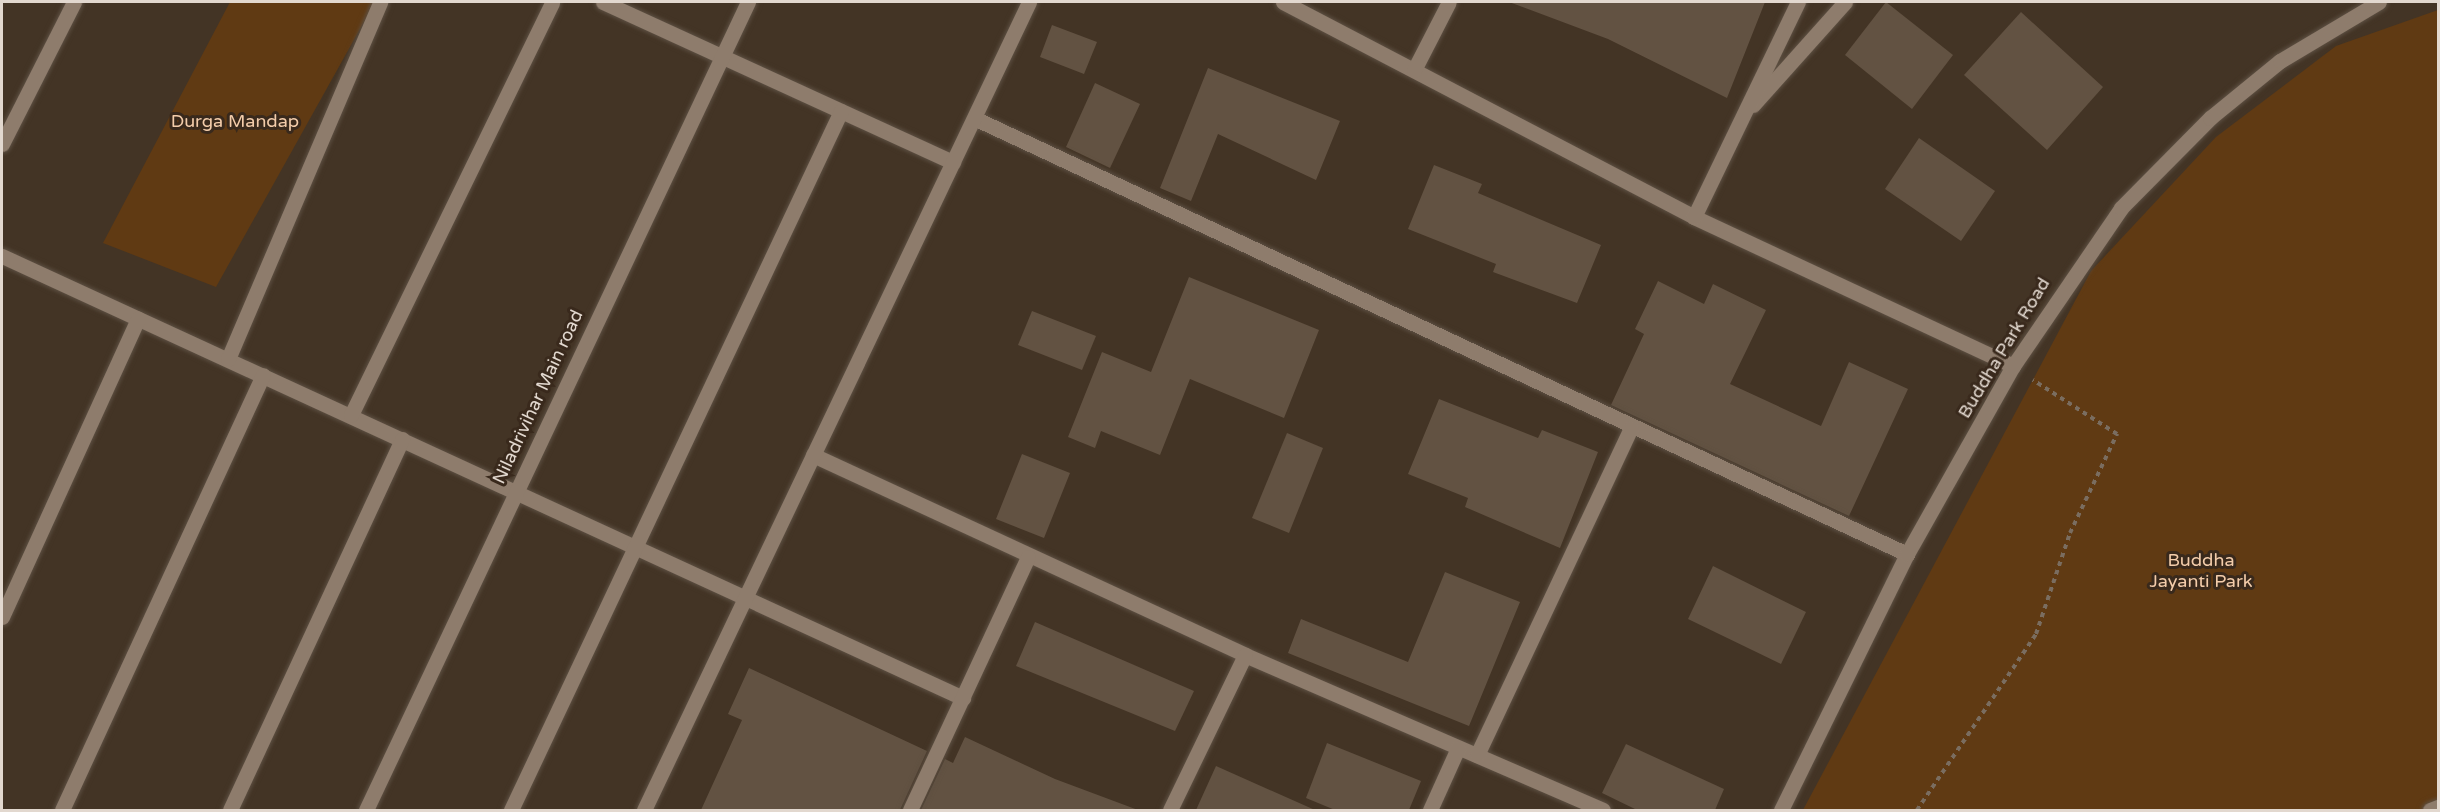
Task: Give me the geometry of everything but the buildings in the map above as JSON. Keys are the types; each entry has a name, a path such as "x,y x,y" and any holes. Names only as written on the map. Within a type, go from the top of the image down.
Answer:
{"street":[{"path":"2,144 75,2"},
{"path":"228,359 380,2"},
{"path":"351,415 552,2"},
{"path":"603,2 952,162"},
{"name":"Niladrivihar Main road","path":"366,810 515,490 748,2"},
{"path":"644,810 1029,2"},
{"path":"1282,2 1695,217 2013,366"},
{"path":"1414,70 1449,2"},
{"path":"1695,217 1798,2"},
{"path":"1741,118 1845,2"},
{"name":"Buddha Park Road","path":"1781,810 1907,554 2013,366 2121,208 2210,118 2280,61 2379,2"},
{"path":"511,810 841,111"},
{"path":"974,118 1631,428 1907,554"},
{"path":"3,262 138,318 515,490 744,600 963,698"},
{"path":"2,618 138,318"},
{"path":"62,810 263,375"},
{"path":"1477,755 1631,428"},
{"path":"230,810 402,439"},
{"path":"813,455 1028,557 1245,655 1603,810"},
{"path":"910,810 1028,557"},
{"path":"1170,810 1245,655"},
{"path":"1430,810 1458,748"},
{"path":"2430,810 2439,807"}],"path":[{"path":"1917,810 2036,634 2070,533 2116,434 2013,366"}],"green space":[{"name":"Durga Mandap","path":"230,2 375,2 216,287 103,243"},
{"name":"Buddha Jayanti Park","path":"2438,10 2438,810 1803,810 2091,271 2216,137 2336,46"}]}
